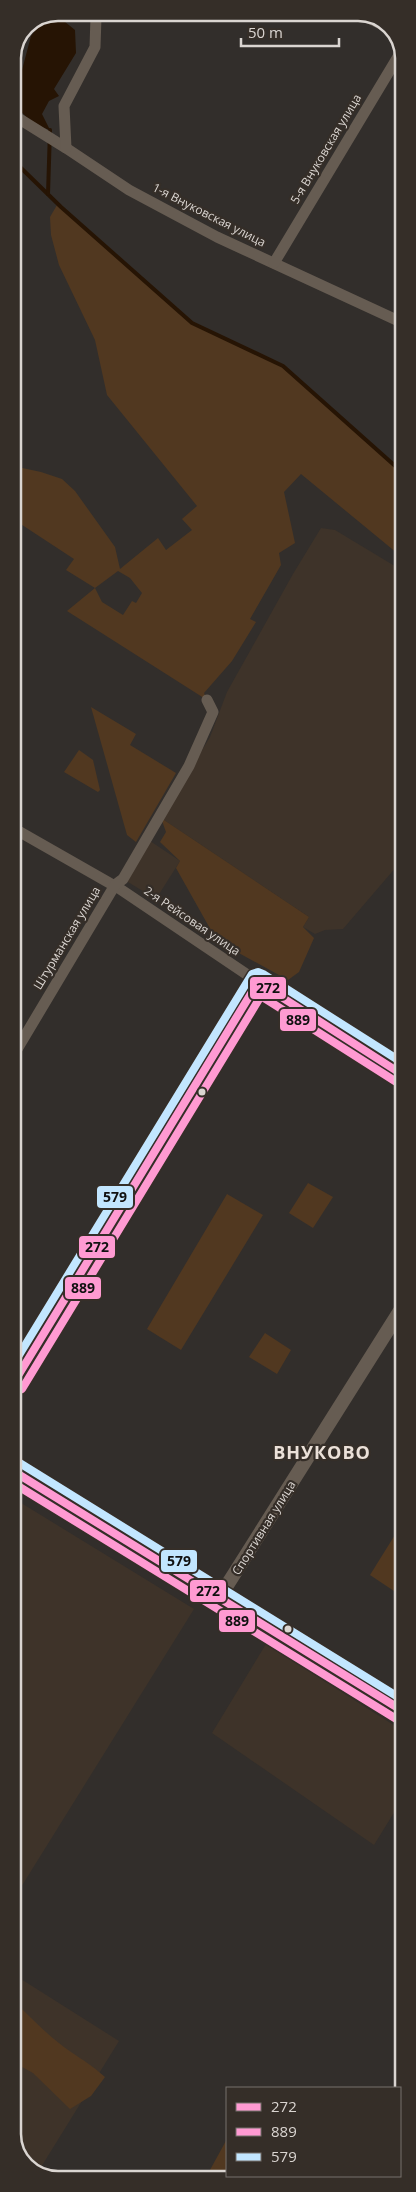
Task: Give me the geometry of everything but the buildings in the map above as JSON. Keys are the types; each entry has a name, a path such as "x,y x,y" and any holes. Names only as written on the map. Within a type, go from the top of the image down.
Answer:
{"street":[{"path":"66,148 64,106 95,46 96,21"},
{"name":"5-я Внуковская улица","path":"274,263 394,63"},
{"name":"1-я Внуковская улица","path":"21,121 129,190 217,237 394,319"},
{"name":"Штурманская улица","path":"21,1042 115,885 123,879 189,766 213,712 207,700"},
{"name":"2-я Рейсовая улица","path":"21,833 115,885 258,982 394,1070"},
{"path":"22,1370 258,982"},
{"name":"Спортивная улица","path":"220,1598 395,1319"},
{"path":"22,1476 395,1706"}],"shaded area":[{"path":"64,21 75,30 76,53 54,89 59,96 49,101 42,114 50,130 35,125 21,112 21,74 31,36 36,29 51,22"},
{"path":"57,205 192,323 283,366 394,465 394,551 301,474 284,492 295,543 279,553 281,565 250,619 256,622 232,661 204,693 207,700 67,611 95,588 66,570 74,559 21,524 21,468 62,479 75,491 115,547 120,569 158,538 166,550 192,530 182,519 197,506 107,395 95,340 59,265 51,235 50,217","holes":["118,571 130,578 142,593 136,603 132,601 123,615 102,602 95,588"]},
{"path":"321,528 335,530 394,566 394,869 343,929 325,930 315,934 303,927 309,917 161,818 210,737 227,692"},
{"path":"91,707 136,734 130,745 176,773 136,842 127,835"},
{"path":"79,750 93,760 100,790 98,792 64,772"},
{"path":"161,818 309,917 303,927 314,938 299,972 288,980 217,941 176,868 180,861 160,842 166,832"},
{"path":"147,839 180,861 156,899 123,879"},
{"path":"308,1183 333,1197 313,1228 289,1213"},
{"path":"227,1194 263,1215 181,1350 147,1329"},
{"path":"265,1333 291,1350 277,1374 249,1357"},
{"path":"22,1503 194,1609 22,1886"},
{"path":"395,1535 395,1591 370,1575"},
{"path":"266,1644 395,1726 395,1811 374,1845 212,1733"},
{"path":"22,1980 119,2041 42,2166 26,2152 22,2138"},
{"path":"22,2009 57,2042 105,2077 91,2096 70,2109 33,2073 22,2067"},
{"path":"226,2141 226,2170 210,2170"}],"waterway":[{"path":"48,194 50,130"},
{"path":"21,168 61,207 192,323 283,366 394,465"}],"transit line":[{"name":"579","path":"22,1351 252,974 258,972 263,974 394,1058"},
{"name":"272","path":"22,1370 258,982 394,1070"},
{"name":"889","path":"22,1389 261,996 394,1081"},
{"name":"579","path":"22,1464 395,1695"},
{"name":"272","path":"22,1476 395,1706"},
{"name":"889","path":"22,1488 395,1718"}],"district":[{"name":"ВНУКОВО","path":"322,1453"}]}
